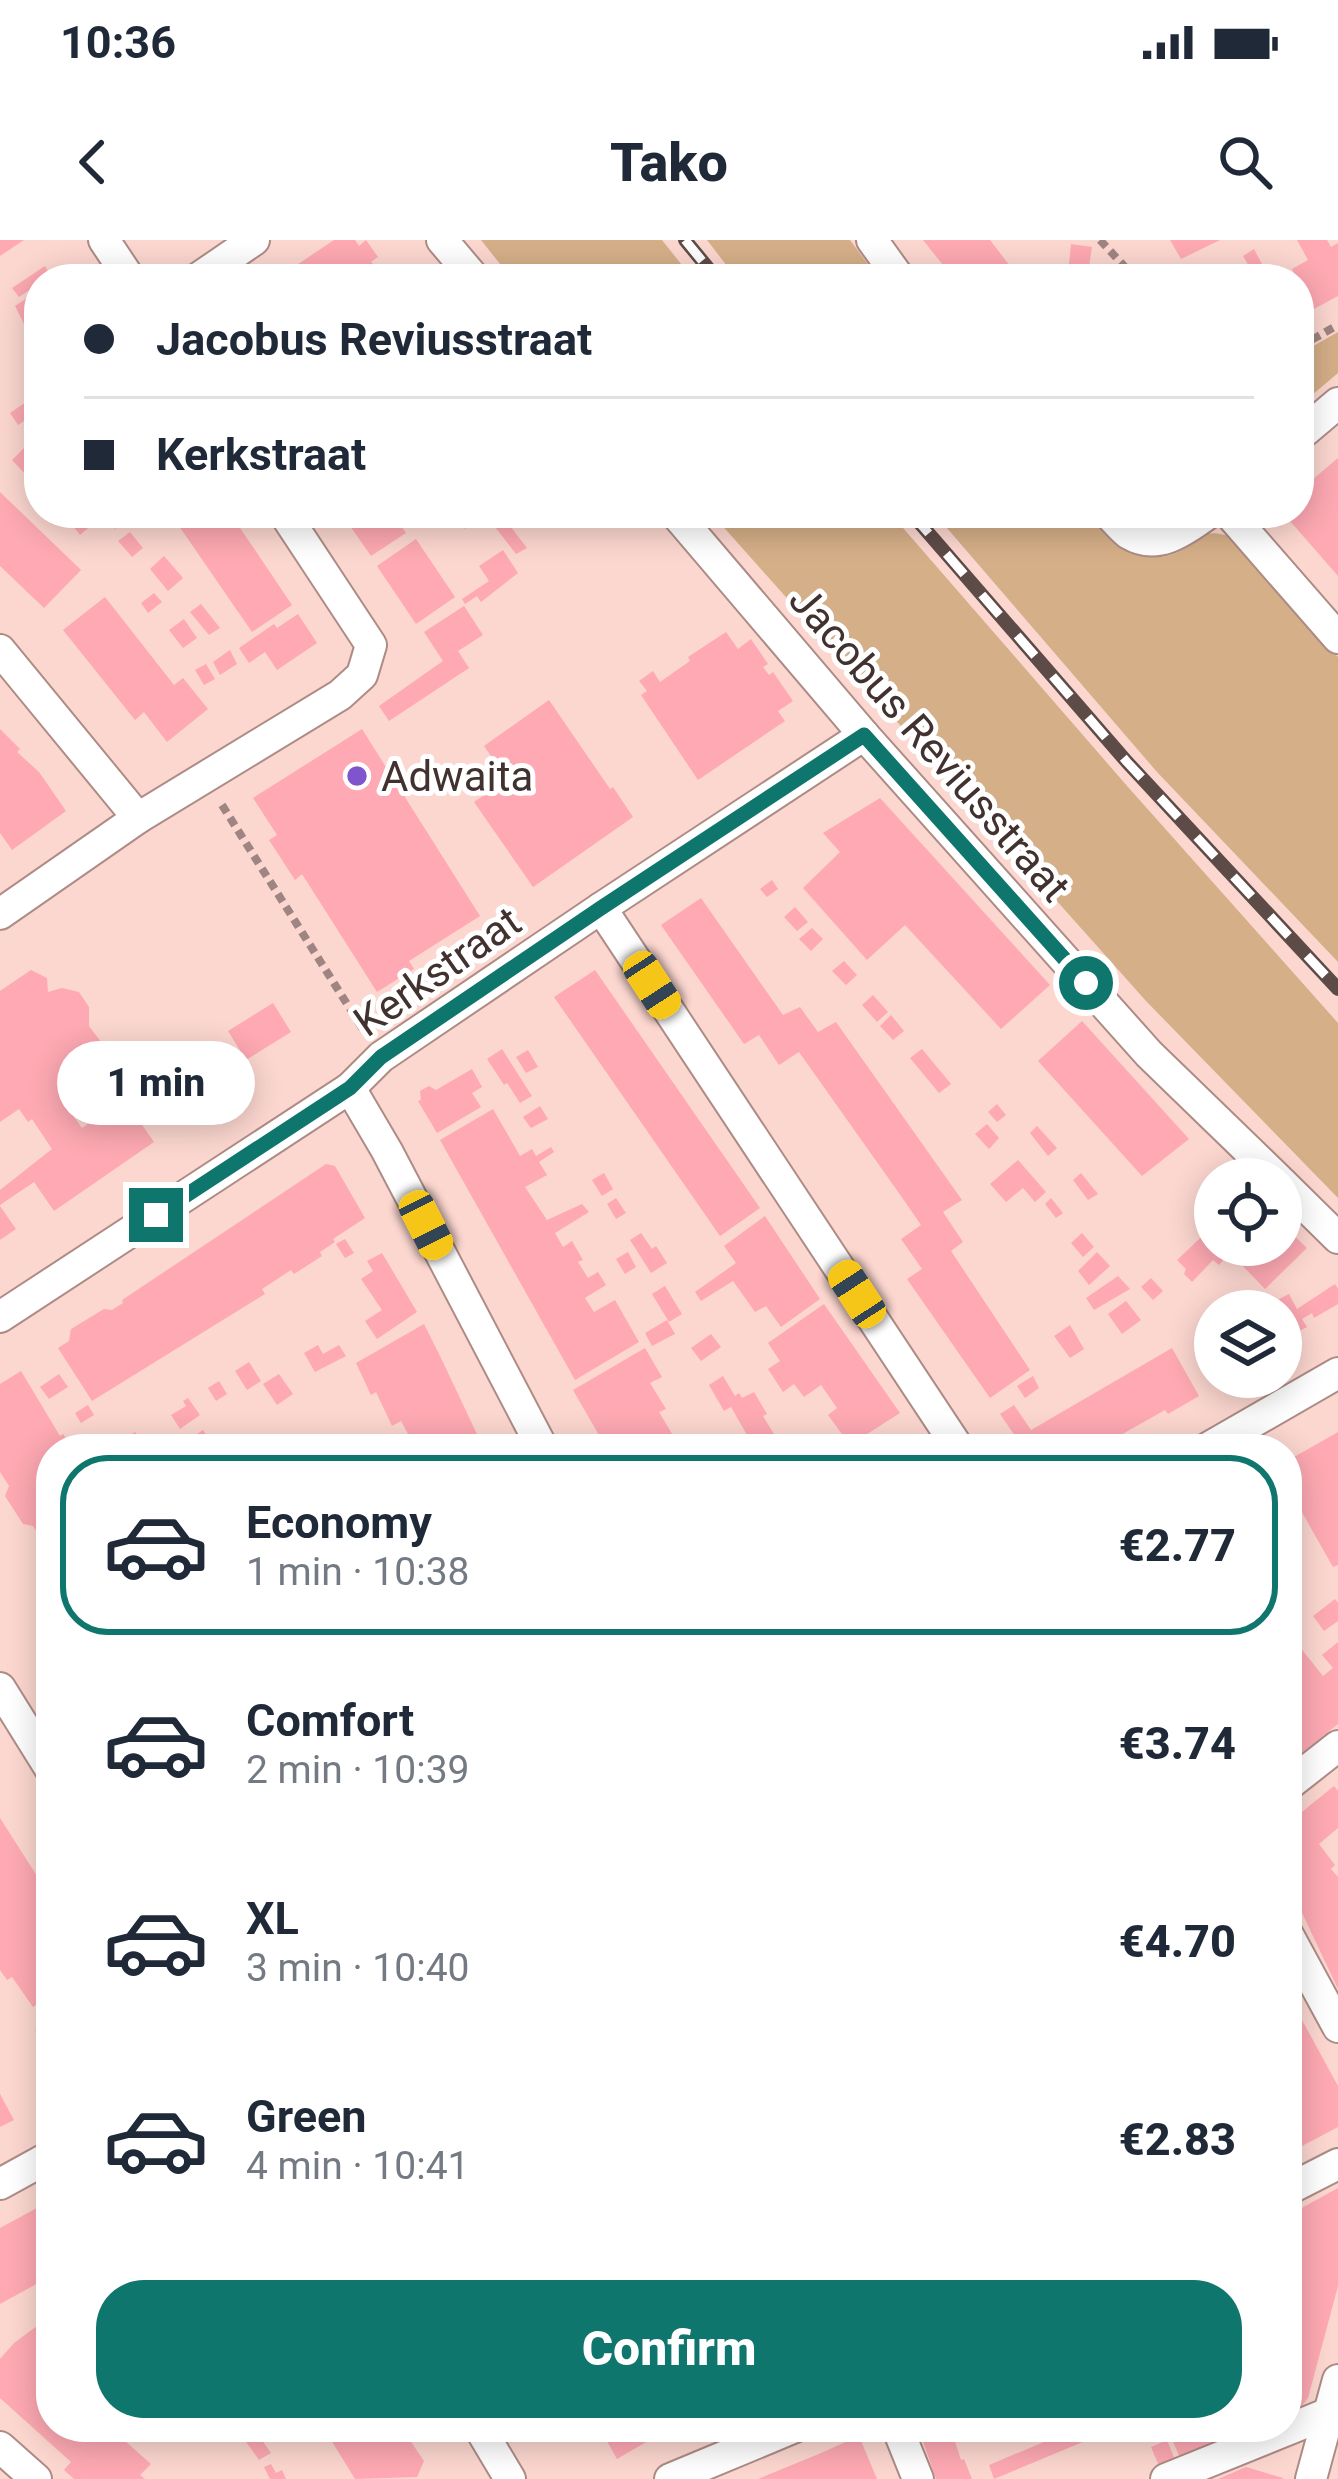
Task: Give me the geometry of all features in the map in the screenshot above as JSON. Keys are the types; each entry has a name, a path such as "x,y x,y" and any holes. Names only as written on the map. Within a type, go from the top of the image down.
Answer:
{"street":[{"path":"219,264 254,240"},
{"path":"442,240 463,264"},
{"path":"1314,423 1338,403"},
{"path":"0,914 138,818 340,695 362,675 371,645 294,528"},
{"name":"Jacobus Reviusstraat","path":"688,528 864,735 1149,1054 1255,1158"},
{"path":"1123,528 1129,534 1159,539 1173,538 1187,528"},
{"path":"1241,528 1338,638"},
{"path":"0,650 138,818"},
{"name":"Kerkstraat","path":"0,1317 350,1088 381,1057 864,735"},
{"path":"601,908 949,1434"},
{"path":"350,1088 535,1434"},
{"name":"Jacobus Reviusstraat","path":"1302,1203 1338,1238"},
{"path":"1232,1434 1338,1373"},
{"path":"0,1688 36,1746"},
{"path":"1302,1774 1338,1746"},
{"path":"1302,1961 1338,2027"},
{"path":"0,2184 36,2164"},
{"path":"1302,2182 1338,2164"},
{"path":"1311,2479 1338,2380"},
{"path":"1302,2424 1329,2413"},
{"path":"485,2442 497,2475"},
{"path":"670,2479 759,2442"},
{"path":"904,2442 918,2479"},
{"path":"1166,2479 1257,2442"},
{"path":"0,2447 36,2479"}],"path":[{"path":"1100,240 1123,264"},
{"path":"204,776 381,1057"}],"shaded area":[{"path":"481,240 662,240 681,264 500,264"},
{"path":"707,240 850,240 868,264 725,264"},
{"path":"1338,332 1338,373 1314,393 1314,346"},
{"path":"724,528 903,528 1338,1023 1338,1198 1146,1001"},
{"path":"947,528 1101,528 1126,548 1149,557 1176,553 1208,534 1236,539 1338,657 1338,962 1157,772"}],"building":[{"path":"0,240 24,240 0,256"},
{"path":"334,240 355,240 359,246 366,240 378,257 373,264 298,264"},
{"path":"923,240 990,240 1008,264 942,264"},
{"path":"1170,240 1220,240 1181,259"},
{"path":"1297,240 1327,240 1331,247 1338,243 1338,296 1314,309 1314,264 1301,264 1308,260"},
{"path":"1071,244 1092,247 1089,264 1069,264"},
{"path":"1254,249 1262,264 1248,264 1243,256"},
{"path":"24,280 24,294 19,297 12,288"},
{"path":"24,300 24,324 15,306"},
{"path":"24,403 24,421 18,425 10,413"},
{"path":"24,448 24,473 12,460"},
{"path":"1338,458 1338,576 1296,528 1314,528 1314,478"},
{"path":"0,492 24,515 24,528 37,528 81,570 44,608 0,566"},
{"path":"180,528 240,528 292,605 252,632"},
{"path":"351,528 402,528 406,533 371,556"},
{"path":"496,528 512,528 527,548 516,554"},
{"path":"130,532 143,548 132,557 118,541"},
{"path":"416,539 455,597 416,624 377,566"},
{"path":"503,550 518,573 481,602 477,596 465,604 462,599 489,581 479,566"},
{"path":"164,556 183,578 168,591 150,569"},
{"path":"154,593 162,602 148,613 141,603"},
{"path":"105,597 174,685 183,678 208,709 167,742 144,712 135,720 63,630"},
{"path":"201,604 220,628 209,635 190,612"},
{"path":"464,606 483,635 458,651 469,668 389,721 379,706 443,661 424,632"},
{"path":"298,614 317,643 277,670 265,652 249,663 239,648"},
{"path":"184,619 197,638 183,648 169,630"},
{"path":"726,632 738,649 751,639 768,664 763,667 769,675 773,672 793,701 778,711 785,721 698,780 641,695 647,691 639,681 653,671 660,682"},
{"path":"230,650 237,664 220,675 213,662"},
{"path":"206,664 215,679 204,685 195,670"},
{"path":"549,700 633,817 533,887 474,802 507,779 484,746"},
{"path":"0,729 66,811 12,850 0,833"},
{"path":"362,729 480,916 409,961 414,969 377,992 302,874 295,880 269,840 277,835 253,798"},
{"path":"880,798 1050,985 1001,1029 905,925 867,960 803,888 840,852 823,833"},
{"path":"772,880 778,889 767,897 760,889"},
{"path":"701,898 783,1015 800,1007 818,1032 836,1022 962,1200 943,1212 963,1242 951,1251 1030,1370 990,1398 907,1279 922,1269 901,1239 921,1225 901,1196 799,1052 779,1065 759,1035 744,1044 661,925"},
{"path":"795,907 808,922 797,931 784,917"},
{"path":"812,928 823,939 811,951 799,939"},
{"path":"844,961 857,975 846,985 832,971"},
{"path":"31,970 47,978 48,992 62,988 79,992 89,1007 89,1026 129,1079 74,1117 82,1128 124,1099 154,1142 54,1211 34,1182 0,1205 0,1190 52,1149 32,1119 28,1122 19,1109 0,1122 0,991"},
{"path":"595,970 760,1208 720,1236 554,997"},
{"path":"873,995 888,1012 877,1022 862,1005"},
{"path":"273,1003 291,1032 246,1060 228,1031"},
{"path":"891,1015 904,1031 893,1040 880,1026"},
{"path":"1082,1021 1189,1139 1142,1176 1038,1061"},
{"path":"502,1049 532,1096 520,1103 487,1059"},
{"path":"922,1049 951,1084 939,1093 910,1058"},
{"path":"528,1050 538,1067 526,1073 516,1057"},
{"path":"472,1069 482,1087 472,1093 481,1107 437,1133 418,1101 420,1091 429,1086 436,1090"},
{"path":"997,1104 1006,1115 997,1122 988,1112"},
{"path":"540,1106 548,1119 531,1128 523,1117"},
{"path":"493,1109 520,1156 532,1149 536,1156 551,1147 554,1152 539,1162 547,1175 525,1187 547,1220 582,1204 589,1212 555,1233 563,1247 572,1241 588,1278 598,1272 606,1285 585,1298 594,1312 615,1300 639,1342 575,1380 440,1140"},
{"path":"987,1124 999,1138 989,1149 975,1134"},
{"path":"1037,1126 1057,1148 1048,1156 1030,1133"},
{"path":"1018,1160 1046,1192 1035,1202 1023,1188 1006,1202 990,1184"},
{"path":"326,1164 335,1166 365,1218 333,1239 320,1252 322,1256 294,1274 291,1270 262,1289 265,1294 92,1401 58,1348 69,1341 71,1329 123,1303"},
{"path":"604,1173 613,1189 602,1196 592,1180"},
{"path":"1081,1173 1098,1194 1088,1200 1073,1180"},
{"path":"616,1198 626,1213 616,1219 607,1204"},
{"path":"1051,1198 1063,1213 1056,1218 1045,1204"},
{"path":"0,1206 16,1229 0,1240"},
{"path":"765,1216 820,1299 781,1327 766,1306 755,1312 733,1281 701,1301 695,1292 736,1263 724,1246"},
{"path":"641,1233 667,1263 651,1273 630,1240"},
{"path":"1082,1233 1094,1247 1083,1257 1071,1243"},
{"path":"345,1239 354,1253 345,1258 336,1244"},
{"path":"1194,1244 1194,1266 1207,1266 1192,1282 1177,1260"},
{"path":"628,1252 636,1267 625,1274 616,1259"},
{"path":"1097,1252 1110,1266 1089,1285 1078,1271"},
{"path":"382,1253 417,1312 377,1339 365,1321 382,1310 361,1279 373,1271 367,1261"},
{"path":"1243,1266 1289,1266 1265,1289"},
{"path":"1118,1276 1130,1289 1094,1310 1086,1298"},
{"path":"1151,1278 1163,1291 1153,1300 1141,1287"},
{"path":"1335,1284 1338,1289 1338,1304 1314,1318 1312,1313 1302,1319 1302,1306"},
{"path":"665,1286 682,1314 669,1322 652,1294"},
{"path":"1126,1301 1141,1320 1122,1334 1108,1314"},
{"path":"824,1304 900,1413 867,1434 842,1434 828,1415 837,1408 821,1385 804,1397 794,1384 783,1392 768,1369 780,1361 768,1343"},
{"path":"667,1320 675,1334 652,1346 645,1333"},
{"path":"424,1324 477,1434 408,1434 401,1421 392,1426 356,1363"},
{"path":"1070,1325 1084,1349 1070,1358 1054,1336"},
{"path":"711,1334 721,1347 701,1361 691,1348"},
{"path":"318,1345 323,1354 339,1345 346,1356 315,1372 304,1353"},
{"path":"645,1348 662,1377 650,1383 666,1409 659,1412 672,1434 598,1434 573,1390"},
{"path":"1172,1348 1196,1398 1123,1434 1014,1434 1000,1414 1014,1405 1031,1430"},
{"path":"249,1362 261,1381 247,1390 235,1371"},
{"path":"21,1371 59,1434 36,1434 36,1531 23,1524 5,1496 9,1486 0,1472 0,1384"},
{"path":"59,1374 68,1387 49,1399 40,1387"},
{"path":"279,1374 293,1394 277,1405 263,1384"},
{"path":"723,1376 735,1396 754,1392 774,1434 746,1434 731,1407 724,1411 709,1385"},
{"path":"1033,1376 1039,1388 1025,1398 1017,1386"},
{"path":"219,1381 227,1394 216,1401 208,1388"},
{"path":"188,1398 200,1415 180,1429 171,1415 186,1406 183,1401"},
{"path":"88,1405 94,1415 81,1423 75,1413"},
{"path":"1338,1432 1338,1565 1333,1567 1302,1512 1302,1452"},
{"path":"1335,1599 1338,1621 1324,1631 1313,1616"},
{"path":"1338,1642 1338,1724 1302,1752 1302,1650 1323,1676 1333,1668 1322,1655"},
{"path":"1334,1786 1338,1791 1338,1828 1319,1844 1338,1877 1338,1989 1302,1913 1302,1812"},
{"path":"0,1818 36,1874 36,2005 0,1970"},
{"path":"1302,2020 1338,2086 1338,2127 1302,2146"},
{"path":"0,2094 14,2120 0,2127"},
{"path":"1338,2188 1338,2286 1302,2406 1302,2208"},
{"path":"36,2208 36,2284 0,2304 0,2228"},
{"path":"36,2327 36,2430 0,2398 0,2359"},
{"path":"49,2442 126,2442 151,2464 140,2475 145,2479 74,2479 64,2470 71,2462"},
{"path":"246,2442 263,2442 271,2453 259,2460"},
{"path":"332,2442 411,2442 424,2461 417,2477 355,2479"},
{"path":"607,2442 646,2442 617,2459"},
{"path":"846,2442 862,2442 877,2479 758,2479"},
{"path":"923,2442 955,2442 972,2479 936,2479"},
{"path":"1044,2442 1083,2442 994,2479 989,2465"},
{"path":"1168,2442 1175,2460 1159,2466 1151,2447"},
{"path":"1173,2442 1217,2442 1180,2458"},
{"path":"271,2464 286,2479 270,2479 264,2467"},
{"path":"1246,2467 1283,2478 1283,2479 1218,2479"}],"railway":[{"path":"685,240 705,264"},
{"path":"924,528 1127,762 1338,989"}],"place":[{"name":"Adwaita","path":"357,776"}],"route":[{"path":"156,1215 350,1088 381,1057 864,735 1086,983"}]}
